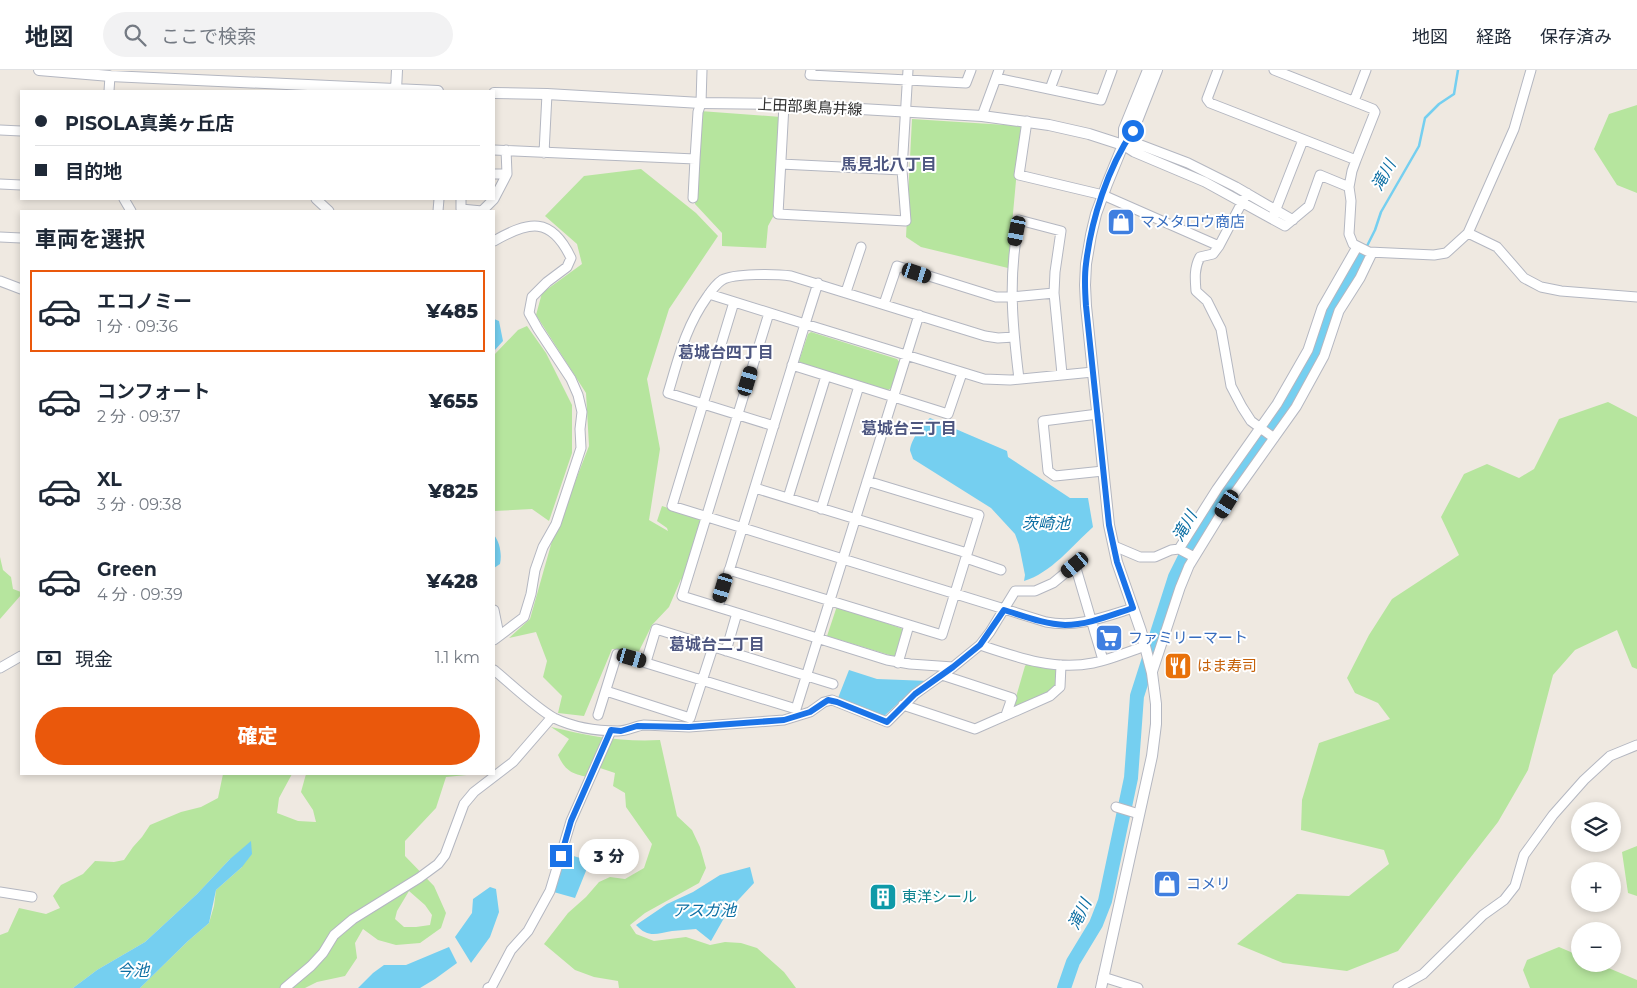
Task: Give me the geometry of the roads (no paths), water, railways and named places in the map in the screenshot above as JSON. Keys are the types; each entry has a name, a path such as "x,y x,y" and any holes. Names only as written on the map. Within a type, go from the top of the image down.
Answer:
{"street":[{"path":"39,70 231,86 396,90 397,70"},
{"path":"694,198 702,70"},
{"path":"810,70 810,75 850,73 908,75 966,83 972,70"},
{"path":"1050,90 1057,70"},
{"path":"982,116 997,74 1050,90 1101,100 1112,70"},
{"path":"1124,145 1124,129 1148,70"},
{"path":"1100,988 1136,813 1152,756 1156,724 1156,704 1146,646 1117,562 1109,525 1086,306 1086,264 1091,235 1103,195 1124,145 1133,131 1157,70"},
{"path":"1218,70 1207,99 1210,103 1356,160"},
{"path":"1274,70 1374,109 1375,112 1352,171 1349,187 1352,202 1349,234 1353,244 1370,252 1440,255 1446,253 1468,233 1514,129 1531,70"},
{"path":"1354,101 1366,70"},
{"path":"784,105 778,214 906,221 902,170 908,75"},
{"path":"109,90 110,76"},
{"name":"上田部奥鳥井線","path":"495,93 784,105 982,116 1027,121 1088,134 1124,145"},
{"path":"544,153 547,94"},
{"path":"1027,121 1019,175 1103,195 1219,246"},
{"path":"0,130 20,131"},
{"path":"1272,219 1303,140"},
{"path":"1124,145 1138,144 1194,166 1247,193 1293,220"},
{"path":"1124,145 1134,152 1198,179 1285,226 1309,206 1320,175 1349,187"},
{"path":"495,150 695,159"},
{"path":"495,197 507,174 506,150"},
{"path":"781,164 902,170"},
{"path":"495,174 507,174"},
{"path":"0,184 20,185"},
{"path":"1247,193 1219,246 1212,254 1200,257 1196,263 1196,290 1207,301 1222,330 1231,386 1244,412 1251,421 1274,438"},
{"path":"317,200 328,210"},
{"path":"461,200 460,209 471,210"},
{"path":"483,210 493,200"},
{"path":"1019,379 1012,297 1013,255 1019,220 1061,231 1054,293 1062,374"},
{"path":"495,240 520,228 544,226 555,234 566,248 571,258 567,267 547,282 532,297 529,313 571,379 578,395 582,412 580,429 581,448 556,524 543,548 535,570 531,594 524,617 496,638"},
{"path":"1468,233 1497,247 1524,278 1541,287 1637,297"},
{"path":"0,237 20,238"},
{"path":"846,292 861,247"},
{"path":"1114,546 1148,558 1179,549 1217,488 1277,404 1308,350 1322,308 1357,247"},
{"path":"1152,673 1180,588 1194,557 1227,504 1296,406 1324,356 1339,311 1356,284 1370,252"},
{"path":"884,304 897,266 996,297 1054,293"},
{"path":"774,426 668,393 688,328 709,294 722,280 733,277 782,274 818,283 991,337 1014,336"},
{"path":"1342,275 1356,284"},
{"path":"0,281 20,289"},
{"path":"718,607 818,283"},
{"path":"709,294 962,373 993,380 1092,372"},
{"path":"734,302 672,506 1004,610 1057,624 1067,625 1091,621 1133,608"},
{"path":"769,313 682,596 898,662 953,667"},
{"path":"598,715 618,654 796,709 919,315"},
{"path":"792,365 948,414 962,373"},
{"path":"788,498 826,376"},
{"path":"822,508 859,386"},
{"path":"1098,414 1043,421 1048,471 1056,476 1103,471"},
{"path":"729,570 942,636 979,515 867,481"},
{"path":"755,488 966,555 1001,570"},
{"path":"1179,549 1194,557"},
{"path":"495,671 552,717 571,725 621,731 637,726 689,727 784,720 810,712 828,700 887,722 926,685 953,667 980,645 1015,590 1035,591 1053,583 1075,565 1103,660"},
{"path":"726,651 737,613"},
{"path":"495,624 496,638"},
{"path":"898,662 910,625"},
{"path":"646,662 656,629 833,684"},
{"path":"980,645 1025,660 1061,665 1103,660 1146,646"},
{"path":"606,691 690,718 713,647"},
{"path":"0,668 20,657"},
{"path":"903,705 975,729 1050,696 1060,687 1061,665"},
{"path":"942,675 1012,698 1006,715"},
{"path":"285,988 311,966 334,935 353,919 438,864 445,855 464,804 474,792 513,762 552,717"},
{"path":"488,988 492,986 510,950 528,931 550,891 571,821 611,730"},
{"path":"1398,988 1423,974 1483,915 1504,900 1515,886 1524,855 1553,815 1584,780 1610,756 1637,745"},
{"path":"1116,807 1136,813"},
{"path":"0,892 32,897"},
{"path":"1103,976 1138,988"}],"water":[{"path":"495,319 499,321 503,341 495,350"},
{"name":"茨崎池","path":"930,418 1007,451 1008,457 1070,498 1088,498 1093,527 1052,565 1043,572 1024,581 1025,575 1015,534 991,508 913,459 910,450 913,441"},
{"path":"495,536 500,549 500,564 495,567"},
{"path":"849,670 877,679 929,681 916,687 882,718 838,698"},
{"name":"今池","path":"251,841 252,854 242,867 216,890 209,923 140,988 73,988 97,970 145,942"},
{"path":"567,854 590,861 575,898 550,891"},
{"name":"アスガ池","path":"750,867 754,883 728,911 711,941 696,929 652,934 644,932 636,925 667,904 693,892 720,875"},
{"path":"490,887 496,889 499,912 490,937 471,963 455,937 472,913 473,899"},
{"path":"449,947 457,963 420,988 358,988 384,965 406,965"}],"waterway":[{"name":"滝川","path":"1366,248 1381,212 1419,146 1425,118 1439,104 1454,94 1458,70"},
{"name":"滝川","path":"1064,988 1073,962 1096,924 1105,901 1131,778 1137,696 1175,577 1191,545 1218,502 1279,418 1319,345 1331,309 1363,254"}],"place":[{"name":"マメタロウ商店","path":"1121,222"},
{"name":"ファミリーマート","path":"1109,638"},
{"name":"はま寿司","path":"1178,666"},
{"name":"コメリ","path":"1167,884"},
{"name":"東洋シール","path":"883,897"}],"district":[{"name":"馬見北八丁目","path":"889,164"},
{"name":"葛城台四丁目","path":"726,352"},
{"name":"葛城台三丁目","path":"909,428"},
{"name":"葛城台二丁目","path":"717,644"}]}
